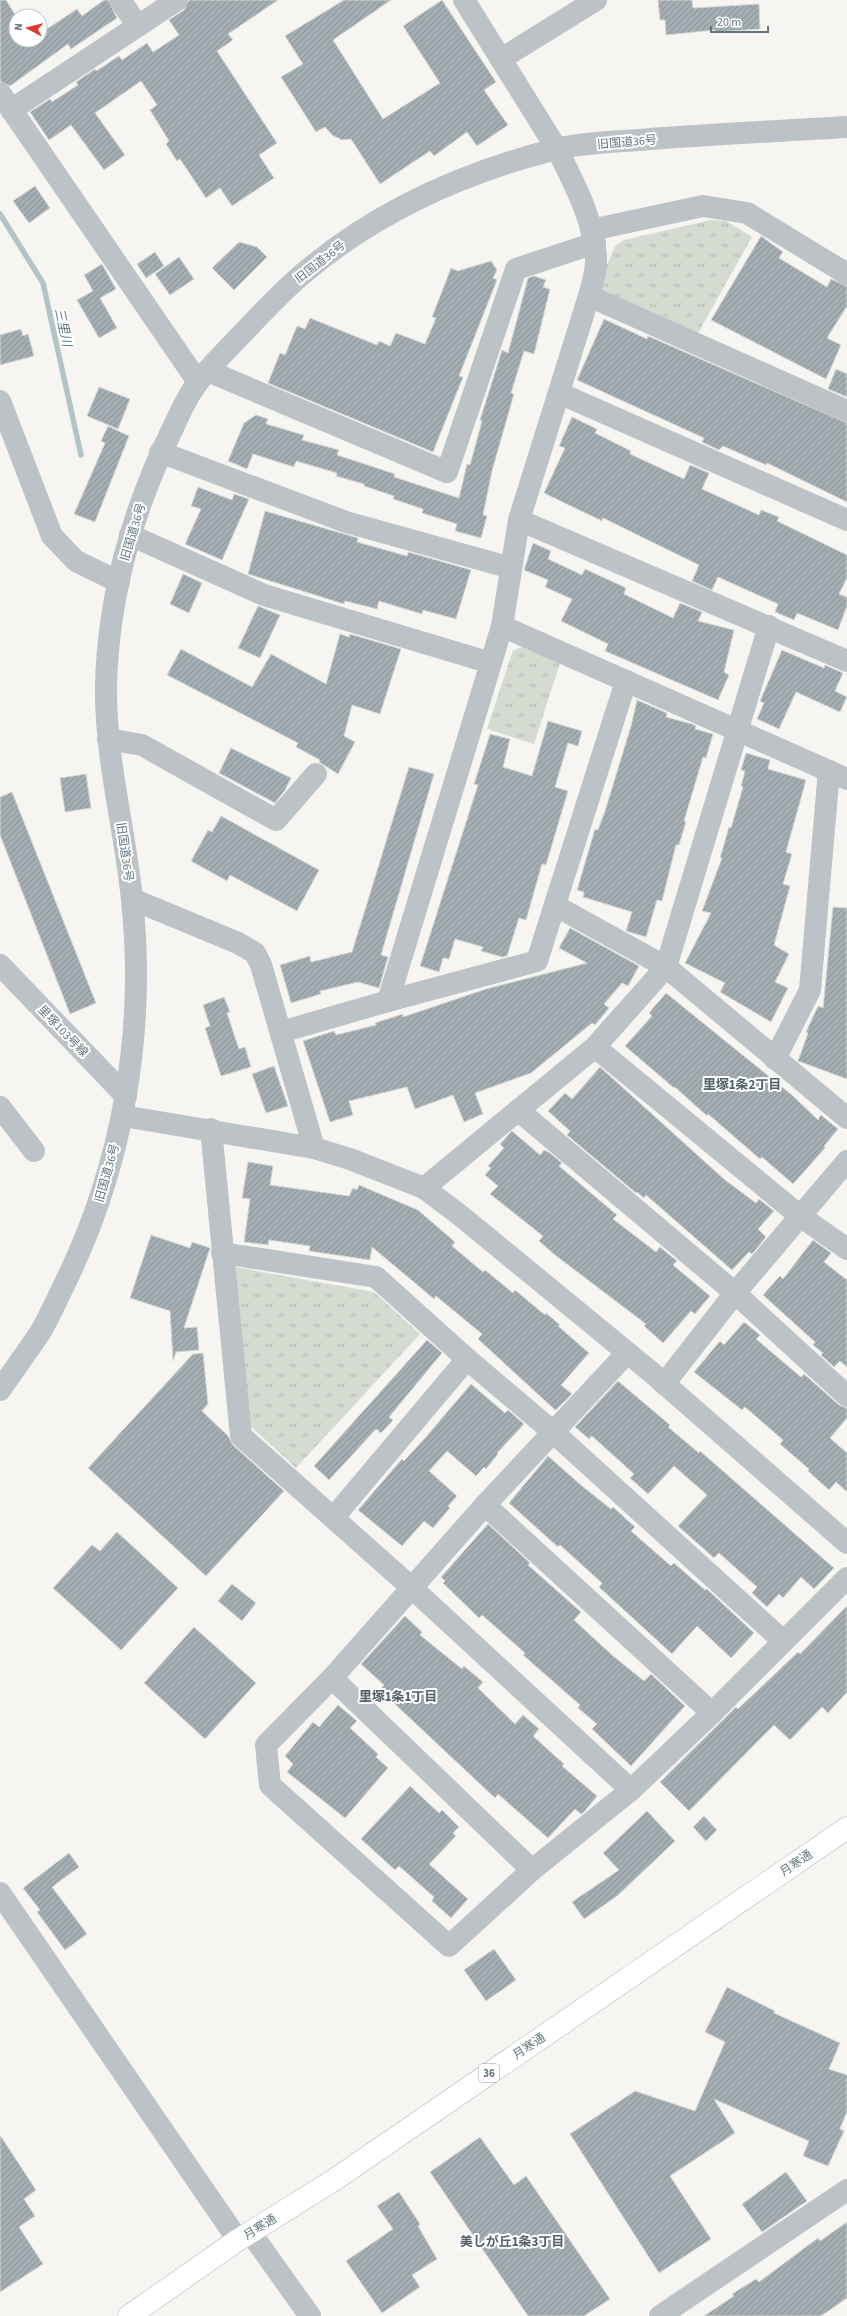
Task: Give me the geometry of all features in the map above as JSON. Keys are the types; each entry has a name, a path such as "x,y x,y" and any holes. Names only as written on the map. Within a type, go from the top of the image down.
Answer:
{"highway":[{"name":"月寒通","path":"129,2316 244,2236 334,2180 847,1828"}],"street":[{"path":"120,0 138,26"},
{"path":"177,0 138,26 6,101 203,376 447,472 516,269 593,236 703,206 747,213 847,274"},
{"path":"388,1001 502,626 519,520 589,296 596,264 593,236 570,175 557,149 464,0"},
{"path":"501,59 596,0"},
{"name":"旧国道36号","path":"0,1390 42,1329 84,1244 105,1181 125,1106 135,1006 136,962 132,899 108,739 106,687 109,646 118,582 130,534 160,452 203,376 266,309 306,271 363,229 391,212 458,181 557,149 680,137 847,127"},
{"path":"589,296 847,411"},
{"path":"558,393 847,520"},
{"path":"0,401 52,536 76,561 118,582"},
{"path":"160,452 346,522 511,568"},
{"path":"519,520 769,626 847,662"},
{"path":"130,534 264,595 491,664"},
{"path":"502,626 838,775 810,990 775,1058"},
{"path":"424,1188 596,1047 666,967 769,626"},
{"path":"281,1032 388,1001 537,961 556,906 626,681"},
{"path":"108,739 142,745 276,820 316,774"},
{"path":"132,899 238,943 255,953 261,964 314,1148"},
{"path":"556,906 666,967 847,1118"},
{"name":"里塚103号線","path":"0,965 125,1106"},
{"path":"596,1047 800,1216 847,1249"},
{"path":"125,1106 211,1130 314,1148 350,1159 424,1188 461,1216 627,1352 847,1543"},
{"path":"0,1107 34,1151"},
{"path":"518,1110 735,1293 847,1396"},
{"path":"211,1130 241,1436 334,1517 631,1790"},
{"path":"664,1384 735,1293 847,1161"},
{"path":"222,1253 376,1277 467,1359 553,1432 783,1641"},
{"path":"627,1352 485,1505 332,1678 266,1745 270,1785 449,1946 532,1870 631,1790 712,1713 847,1578"},
{"path":"334,1517 467,1359"},
{"path":"485,1505 712,1713"},
{"path":"332,1678 532,1870"},
{"path":"0,1893 244,2236 310,2316"},
{"path":"660,2316 847,2190"}],"green space":[{"path":"711,220 726,221 752,237 697,335 602,294 598,286 615,246 624,240"},
{"path":"526,646 560,663 534,744 487,729 513,650"},
{"path":"235,1267 374,1292 420,1334 296,1468 246,1422"}],"building":[{"path":"0,0 6,0 11,8 8,8 8,48 48,48 48,28 77,9 82,16 104,0 108,0 117,18 71,49 68,44 10,86 0,81"},
{"path":"189,0 278,0 228,34 233,40 217,51 277,143 259,155 274,178 232,206 220,188 206,198 180,159 177,161 166,144 169,141 150,110 157,105 141,81 95,113 125,155 104,170 71,125 49,140 30,112 50,99 52,102 78,85 76,82 95,69 96,71 119,56 122,60 147,43 153,52 179,35 169,20 184,10"},
{"path":"344,0 391,0 333,40 383,119 440,83 403,26 442,0 496,82 484,90 508,125 477,146 467,132 434,156 430,151 380,184 351,139 342,140 332,135 325,127 316,132 281,77 303,64 285,36"},
{"path":"658,0 692,0 693,8 759,4 760,29 715,32 715,30 666,35 665,20 660,20"},
{"path":"35,186 50,208 29,223 13,201"},
{"path":"761,236 783,252 779,258 827,287 831,279 847,286 847,306 827,338 841,345 826,379 711,320"},
{"path":"239,242 257,247 267,257 234,290 212,268"},
{"path":"155,252 164,266 146,278 137,264"},
{"path":"179,257 194,279 170,295 155,274"},
{"path":"491,261 497,270 493,278 497,280 459,376 463,377 433,452 268,383 280,353 285,355 297,326 305,329 310,318 377,345 379,341 390,346 396,333 425,344 436,318 432,317 451,268 458,271"},
{"path":"102,264 116,289 100,298 117,328 99,338 77,300 93,291 84,275"},
{"path":"534,276 546,280 543,287 550,289 534,354 524,351 511,393 514,394 492,471 483,515 487,516 481,538 455,531 457,524 422,513 423,509 393,499 394,496 364,486 364,484 336,476 337,473 296,461 294,467 253,454 247,469 228,461 244,423 256,415 268,419 266,424 304,435 302,440 339,450 337,455 395,474 394,477 459,498 467,464 470,465 482,421 480,420 502,350 508,353 528,278"},
{"path":"604,319 647,339 648,336 847,423 847,502 767,463 766,465 723,446 719,450 702,442 704,438 577,380"},
{"path":"21,329 23,336 28,334 34,356 0,365 0,335"},
{"path":"836,369 847,374 847,397 828,389"},
{"path":"99,387 130,399 118,429 87,416"},
{"path":"572,417 597,429 595,433 631,451 630,454 684,479 690,465 709,473 702,489 759,515 761,510 779,517 777,521 847,555 847,578 839,594 847,597 847,606 838,630 797,613 794,620 775,612 778,604 718,577 712,590 692,581 699,565 603,518 602,521 544,493 565,448 559,446"},
{"path":"108,426 129,436 95,522 74,514 105,443 101,441"},
{"path":"198,487 232,500 234,494 249,499 222,560 185,544 201,509 191,506"},
{"path":"265,511 358,538 357,542 407,556 408,552 471,570 456,619 423,610 422,614 379,601 377,609 345,601 344,604 248,574"},
{"path":"533,543 551,551 548,559 582,575 585,569 620,585 626,588 624,594 673,618 680,603 702,612 698,621 734,630 724,672 729,675 718,700 605,651 608,644 561,621 572,599 545,587 548,580 524,570"},
{"path":"183,574 202,583 189,613 170,604"},
{"path":"258,606 280,615 260,658 238,648"},
{"path":"340,634 349,637 350,634 401,649 380,714 352,705 344,736 355,742 338,774 319,762 320,760 296,747 298,743 167,675 181,649 252,687 271,654 326,684"},
{"path":"782,650 824,668 825,665 843,673 835,691 847,697 840,712 796,692 779,729 757,719 764,703 760,701"},
{"path":"637,700 667,713 666,717 692,724 696,726 695,729 713,734 706,758 703,757 684,821 686,822 679,845 676,845 662,901 657,900 646,937 626,931 632,912 583,897 584,892 577,890 595,829 598,830 605,811 631,726"},
{"path":"548,721 582,731 578,746 568,743 555,787 568,791 546,865 542,864 526,920 519,918 507,956 502,957 481,951 483,947 455,939 449,959 443,958 439,972 420,966 478,785 474,784 490,734 510,739 503,767 532,776"},
{"path":"231,748 291,778 285,790 275,803 219,773"},
{"path":"746,753 770,760 768,769 806,780 786,852 792,854 783,884 790,886 774,945 789,954 775,982 788,988 771,1022 720,992 725,983 685,963 711,913 702,911 722,858 720,858 729,827 731,828 743,787 741,786 745,771 741,770"},
{"path":"409,767 434,774 381,955 388,957 379,988 358,982 320,991 321,994 291,1003 280,965 310,956 311,962 352,952"},
{"path":"86,774 91,808 65,812 60,778"},
{"path":"12,792 96,1003 70,1014 0,835 0,797"},
{"path":"221,816 319,870 297,911 230,875 227,881 191,861 208,830 212,832"},
{"path":"833,907 847,908 847,1079 798,1061 808,1033 806,1032 818,1006 823,1008"},
{"path":"570,928 639,966 628,986 622,983 604,1004 609,1008 595,1025 592,1023 531,1073 475,1093 483,1114 464,1122 453,1095 415,1109 407,1087 349,1101 353,1115 330,1122 303,1041 334,1031 336,1035 376,1025 375,1023 403,1014 403,1017 486,989 587,963 559,948"},
{"path":"666,993 792,1095 818,1120 821,1115 838,1129 824,1146 825,1148 793,1184 762,1157 760,1159 708,1114 707,1116 675,1087 674,1088 625,1046 652,1016 649,1013"},
{"path":"224,997 230,1012 227,1013 239,1049 245,1047 251,1067 221,1076 205,1028 210,1026 203,1005"},
{"path":"274,1066 288,1106 266,1113 252,1074"},
{"path":"600,1067 725,1180 756,1203 759,1199 774,1211 758,1229 766,1237 752,1254 749,1252 732,1270 646,1195 644,1198 637,1192 636,1193 567,1135 570,1131 548,1111 565,1093 572,1099"},
{"path":"512,1131 540,1155 544,1150 562,1163 559,1166 617,1215 613,1219 656,1252 660,1247 677,1261 673,1265 710,1296 695,1314 691,1311 663,1343 644,1326 646,1324 555,1255 539,1241 543,1236 490,1194 498,1186 485,1175 491,1168 488,1166 504,1148 500,1144"},
{"path":"248,1162 273,1166 270,1185 349,1196 353,1188 357,1190 359,1185 418,1210 455,1242 452,1246 483,1272 485,1270 513,1293 515,1290 545,1315 546,1313 560,1325 558,1326 589,1353 561,1385 572,1394 556,1410 554,1409 478,1339 482,1334 436,1296 434,1299 372,1247 370,1260 309,1251 310,1246 269,1240 268,1245 244,1242 250,1199 242,1198"},
{"path":"151,1235 190,1248 192,1242 210,1248 184,1328 197,1327 199,1350 176,1352 173,1361 170,1311 130,1298"},
{"path":"813,1240 831,1253 824,1262 847,1280 847,1367 840,1361 834,1367 821,1355 823,1353 813,1345 815,1342 763,1295 780,1276 783,1279"},
{"path":"744,1322 760,1335 756,1339 801,1377 804,1374 839,1405 847,1408 847,1418 830,1438 847,1453 847,1492 836,1482 829,1490 808,1471 809,1469 780,1444 783,1440 745,1407 742,1410 694,1372 720,1341 724,1345"},
{"path":"427,1340 442,1353 389,1417 393,1420 381,1433 376,1429 329,1480 314,1466"},
{"path":"203,1353 208,1404 202,1411 228,1436 233,1445 284,1491 206,1576 88,1468 193,1354"},
{"path":"618,1381 670,1425 668,1427 699,1453 700,1451 834,1568 814,1589 801,1577 783,1598 779,1594 767,1607 752,1593 757,1587 719,1553 714,1558 678,1526 707,1495 674,1466 648,1494 630,1478 634,1474 592,1436 589,1439 575,1427"},
{"path":"471,1384 505,1413 508,1410 524,1424 497,1453 498,1454 486,1469 484,1467 476,1476 447,1451 429,1471 457,1496 448,1506 450,1508 433,1528 424,1521 402,1546 358,1510 402,1459 404,1461 426,1437"},
{"path":"548,1456 611,1509 613,1507 635,1527 631,1531 671,1566 674,1563 705,1590 707,1589 754,1633 731,1658 697,1626 672,1654 599,1587 602,1583 560,1545 558,1547 509,1503"},
{"path":"488,1524 530,1563 528,1565 581,1612 574,1620 612,1655 644,1681 651,1674 685,1706 631,1766 592,1729 597,1724 578,1708 580,1705 523,1655 525,1653 482,1615 479,1618 443,1583 445,1581 441,1577"},
{"path":"117,1532 178,1588 121,1650 53,1588 92,1545 100,1551"},
{"path":"232,1584 256,1603 242,1621 218,1601"},
{"path":"847,1606 847,1692 828,1713 822,1707 790,1740 774,1725 689,1811 660,1782 736,1707 738,1709 798,1652 800,1654"},
{"path":"405,1616 422,1632 420,1635 462,1669 464,1666 483,1682 478,1688 515,1724 523,1715 539,1729 533,1736 564,1764 562,1766 597,1796 584,1812 581,1814 575,1809 548,1838 498,1794 495,1798 380,1690 384,1685 361,1664"},
{"path":"194,1627 256,1683 205,1739 144,1683"},
{"path":"338,1705 357,1721 350,1728 378,1754 376,1757 388,1768 345,1818 287,1772 293,1764 285,1756 313,1722 319,1727"},
{"path":"410,1786 439,1813 442,1810 459,1827 453,1833 456,1836 429,1864 468,1899 451,1918 432,1901 434,1897 399,1866 395,1870 361,1839"},
{"path":"647,1811 675,1841 617,1896 584,1919 572,1902 619,1870 603,1853"},
{"path":"704,1816 717,1830 706,1841 693,1827"},
{"path":"69,1853 79,1867 52,1887 87,1934 65,1950 37,1912 40,1910 23,1888"},
{"path":"494,1949 516,1980 486,2001 464,1970"},
{"path":"727,1987 775,2011 774,2013 840,2043 829,2069 847,2075 847,2111 840,2129 844,2131 828,2166 803,2156 809,2141 714,2099 735,2133 670,2176 711,2239 659,2273 570,2134 635,2091 695,2111 725,2042 705,2032"},
{"path":"0,2135 36,2190 24,2199 35,2216 19,2227 43,2264 0,2292"},
{"path":"480,2137 514,2185 526,2176 610,2299 584,2316 528,2316 430,2172"},
{"path":"786,2172 807,2201 762,2232 742,2204"},
{"path":"399,2192 420,2224 418,2226 437,2259 412,2275 420,2287 382,2313 346,2261 393,2229 377,2206"},
{"path":"847,2222 847,2298 821,2316 704,2316 734,2296 732,2294 756,2279 759,2282 818,2238 820,2241"}],"waterway":[{"name":"三里川","path":"0,214 43,283 81,455"}],"district":[{"name":"里塚1条2丁目","path":"742,1084"},
{"name":"里塚1条1丁目","path":"398,1696"},
{"name":"美しが丘1条3丁目","path":"512,2241"}]}
